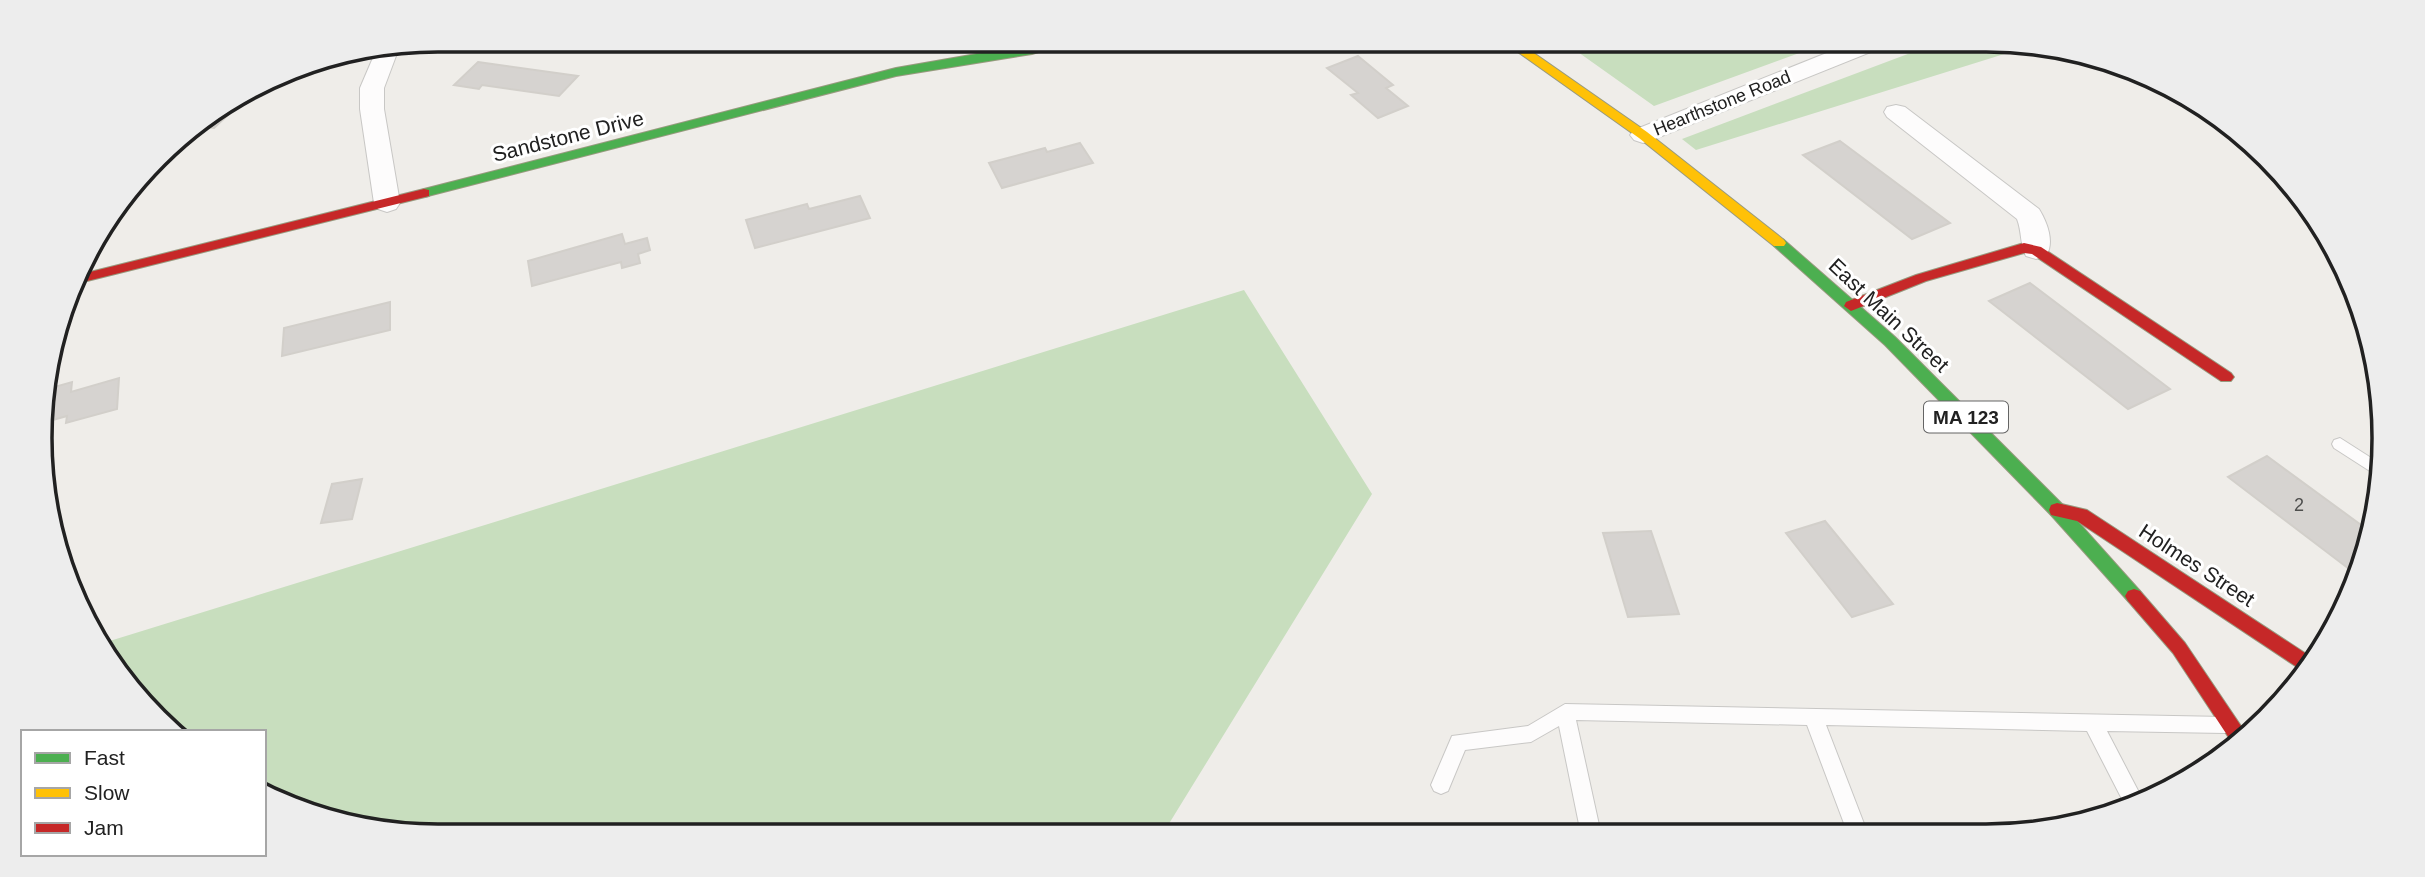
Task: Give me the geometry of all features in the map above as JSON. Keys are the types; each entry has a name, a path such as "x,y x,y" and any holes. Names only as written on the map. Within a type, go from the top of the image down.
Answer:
{"main road":[{"name":"Sandstone Drive","path":"88,277 895,72 1020,52"},
{"name":"MA 123","path":"1524,52 1643,135"},
{"name":"East Main Street","path":"1643,135 1770,236 1899,350 2057,510 2179,648 2236,733"},
{"path":"1851,306 1921,278 2024,248 2036,250 2226,377"},
{"name":"Holmes Street","path":"2057,510 2081,515 2302,660"}],"street":[{"name":"Hearthstone Road","path":"1643,135 1850,52"},
{"path":"384,57 372,88 372,109 387,203"},
{"path":"1896,112 2029,215 2035,231 2036,250"}],"lane":[{"path":"2340,444 2372,466"},
{"path":"1441,785 1459,742 1531,734 1565,712 2231,725"},
{"path":"1565,712 1589,825"},
{"path":"1813,717 1855,825"},
{"path":"2093,723 2131,796"}],"green space":[{"path":"1578,52 1802,52 1654,106"},
{"path":"1913,52 2008,53 1696,150 1682,139"},
{"path":"1244,290 1372,494 1168,825 438,825 363,817 314,804 266,784 266,730 185,730 148,693 110,641"}],"building":[{"path":"1358,56 1393,85 1386,88 1408,106 1378,118 1351,95 1358,93 1327,68"},
{"path":"478,62 578,76 559,96 482,85 479,89 454,85"},
{"path":"1840,141 1950,223 1912,239 1803,155"},
{"path":"1080,143 1093,163 1002,188 989,163 1045,148 1047,152"},
{"path":"860,196 870,218 755,248 746,220 807,204 809,209"},
{"path":"622,234 625,244 647,238 650,250 638,254 640,263 622,268 621,262 532,286 528,261"},
{"path":"2030,283 2170,389 2128,409 1989,301"},
{"path":"390,302 390,330 282,356 284,328"},
{"path":"119,378 117,409 66,423 67,416 53,420 56,387 72,382 71,392"},
{"path":"2267,456 2362,526 2350,569 2228,477"},
{"path":"362,479 352,519 321,523 332,484"},
{"path":"1825,521 1893,604 1852,617 1786,533"},
{"path":"1651,531 1679,614 1628,617 1603,533"}],"traffic: fast":[{"path":"424,193 896,72 1020,52"},
{"path":"1779,243 1890,341 2057,510 2134,596"}],"traffic: slow":[{"path":"1524,52 1643,135 1779,243"}],"traffic: jam":[{"path":"88,277 424,193"},
{"path":"1851,306 1921,278 2024,248 2036,250 2226,377"},
{"path":"2057,510 2081,515 2302,660"},
{"path":"2134,596 2179,648 2236,733"}]}
